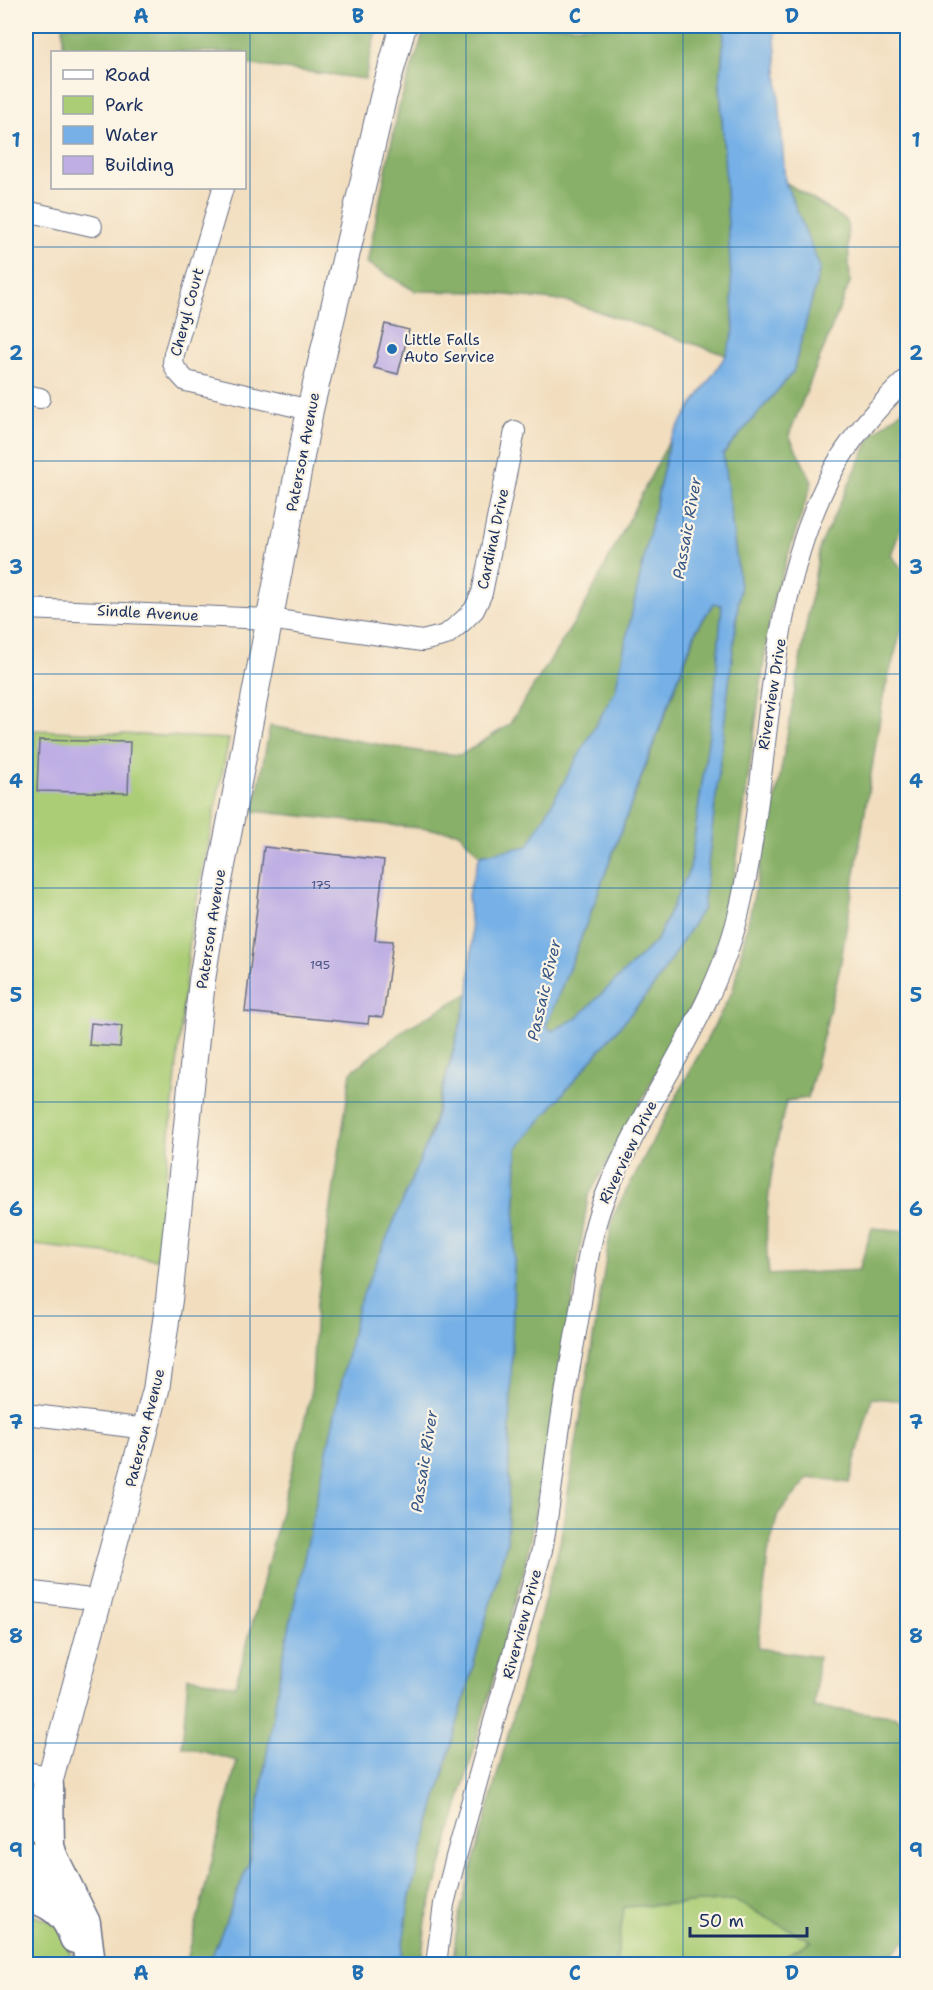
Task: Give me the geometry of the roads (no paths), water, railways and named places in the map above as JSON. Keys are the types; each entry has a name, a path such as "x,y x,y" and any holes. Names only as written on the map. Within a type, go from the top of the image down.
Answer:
{"highway":[{"path":"41,1778 49,1846 76,1944 76,1965"},
{"path":"26,1856 65,1904 85,1923 90,1965"},
{"path":"26,1874 54,1899 65,1904"},
{"path":"26,1896 65,1904"}],"main road":[{"name":"Paterson Avenue","path":"26,1829 37,1813 41,1778 99,1600 156,1390 165,1333 202,980 220,872 310,410 402,26"}],"street":[{"name":"Cheryl Court","path":"223,189 181,324 173,363 181,377 196,385 310,410"},
{"path":"26,211 92,226"},
{"name":"Riverview Drive","path":"436,1965 444,1904 456,1857 542,1550 560,1423 597,1221 604,1199 627,1150 709,993 738,917 753,832 778,648 805,536 831,473 871,417 908,378"},
{"name":"Cardinal Drive","path":"270,618 422,640 446,635 474,610 482,593 515,431"},
{"name":"Sindle Avenue","path":"26,609 270,618"},
{"path":"26,1414 147,1429"},
{"path":"26,1591 99,1600"}],"water":[{"name":"Passaic River","path":"725,26 774,26 785,181 820,268 793,372 723,454 740,588 703,908 654,986 517,1148 507,1542 410,1896 400,1964 209,1964 249,1863 282,1662 358,1306 431,1134 469,993 472,943 468,894 480,855 528,846 615,691 670,439 726,355 734,331 720,82","holes":["713,604 722,605 715,692 690,868 657,940 577,1018 552,1031 546,1026 696,630"]}],"place":[{"name":"Little Falls Auto Service","path":"392,349"}]}
